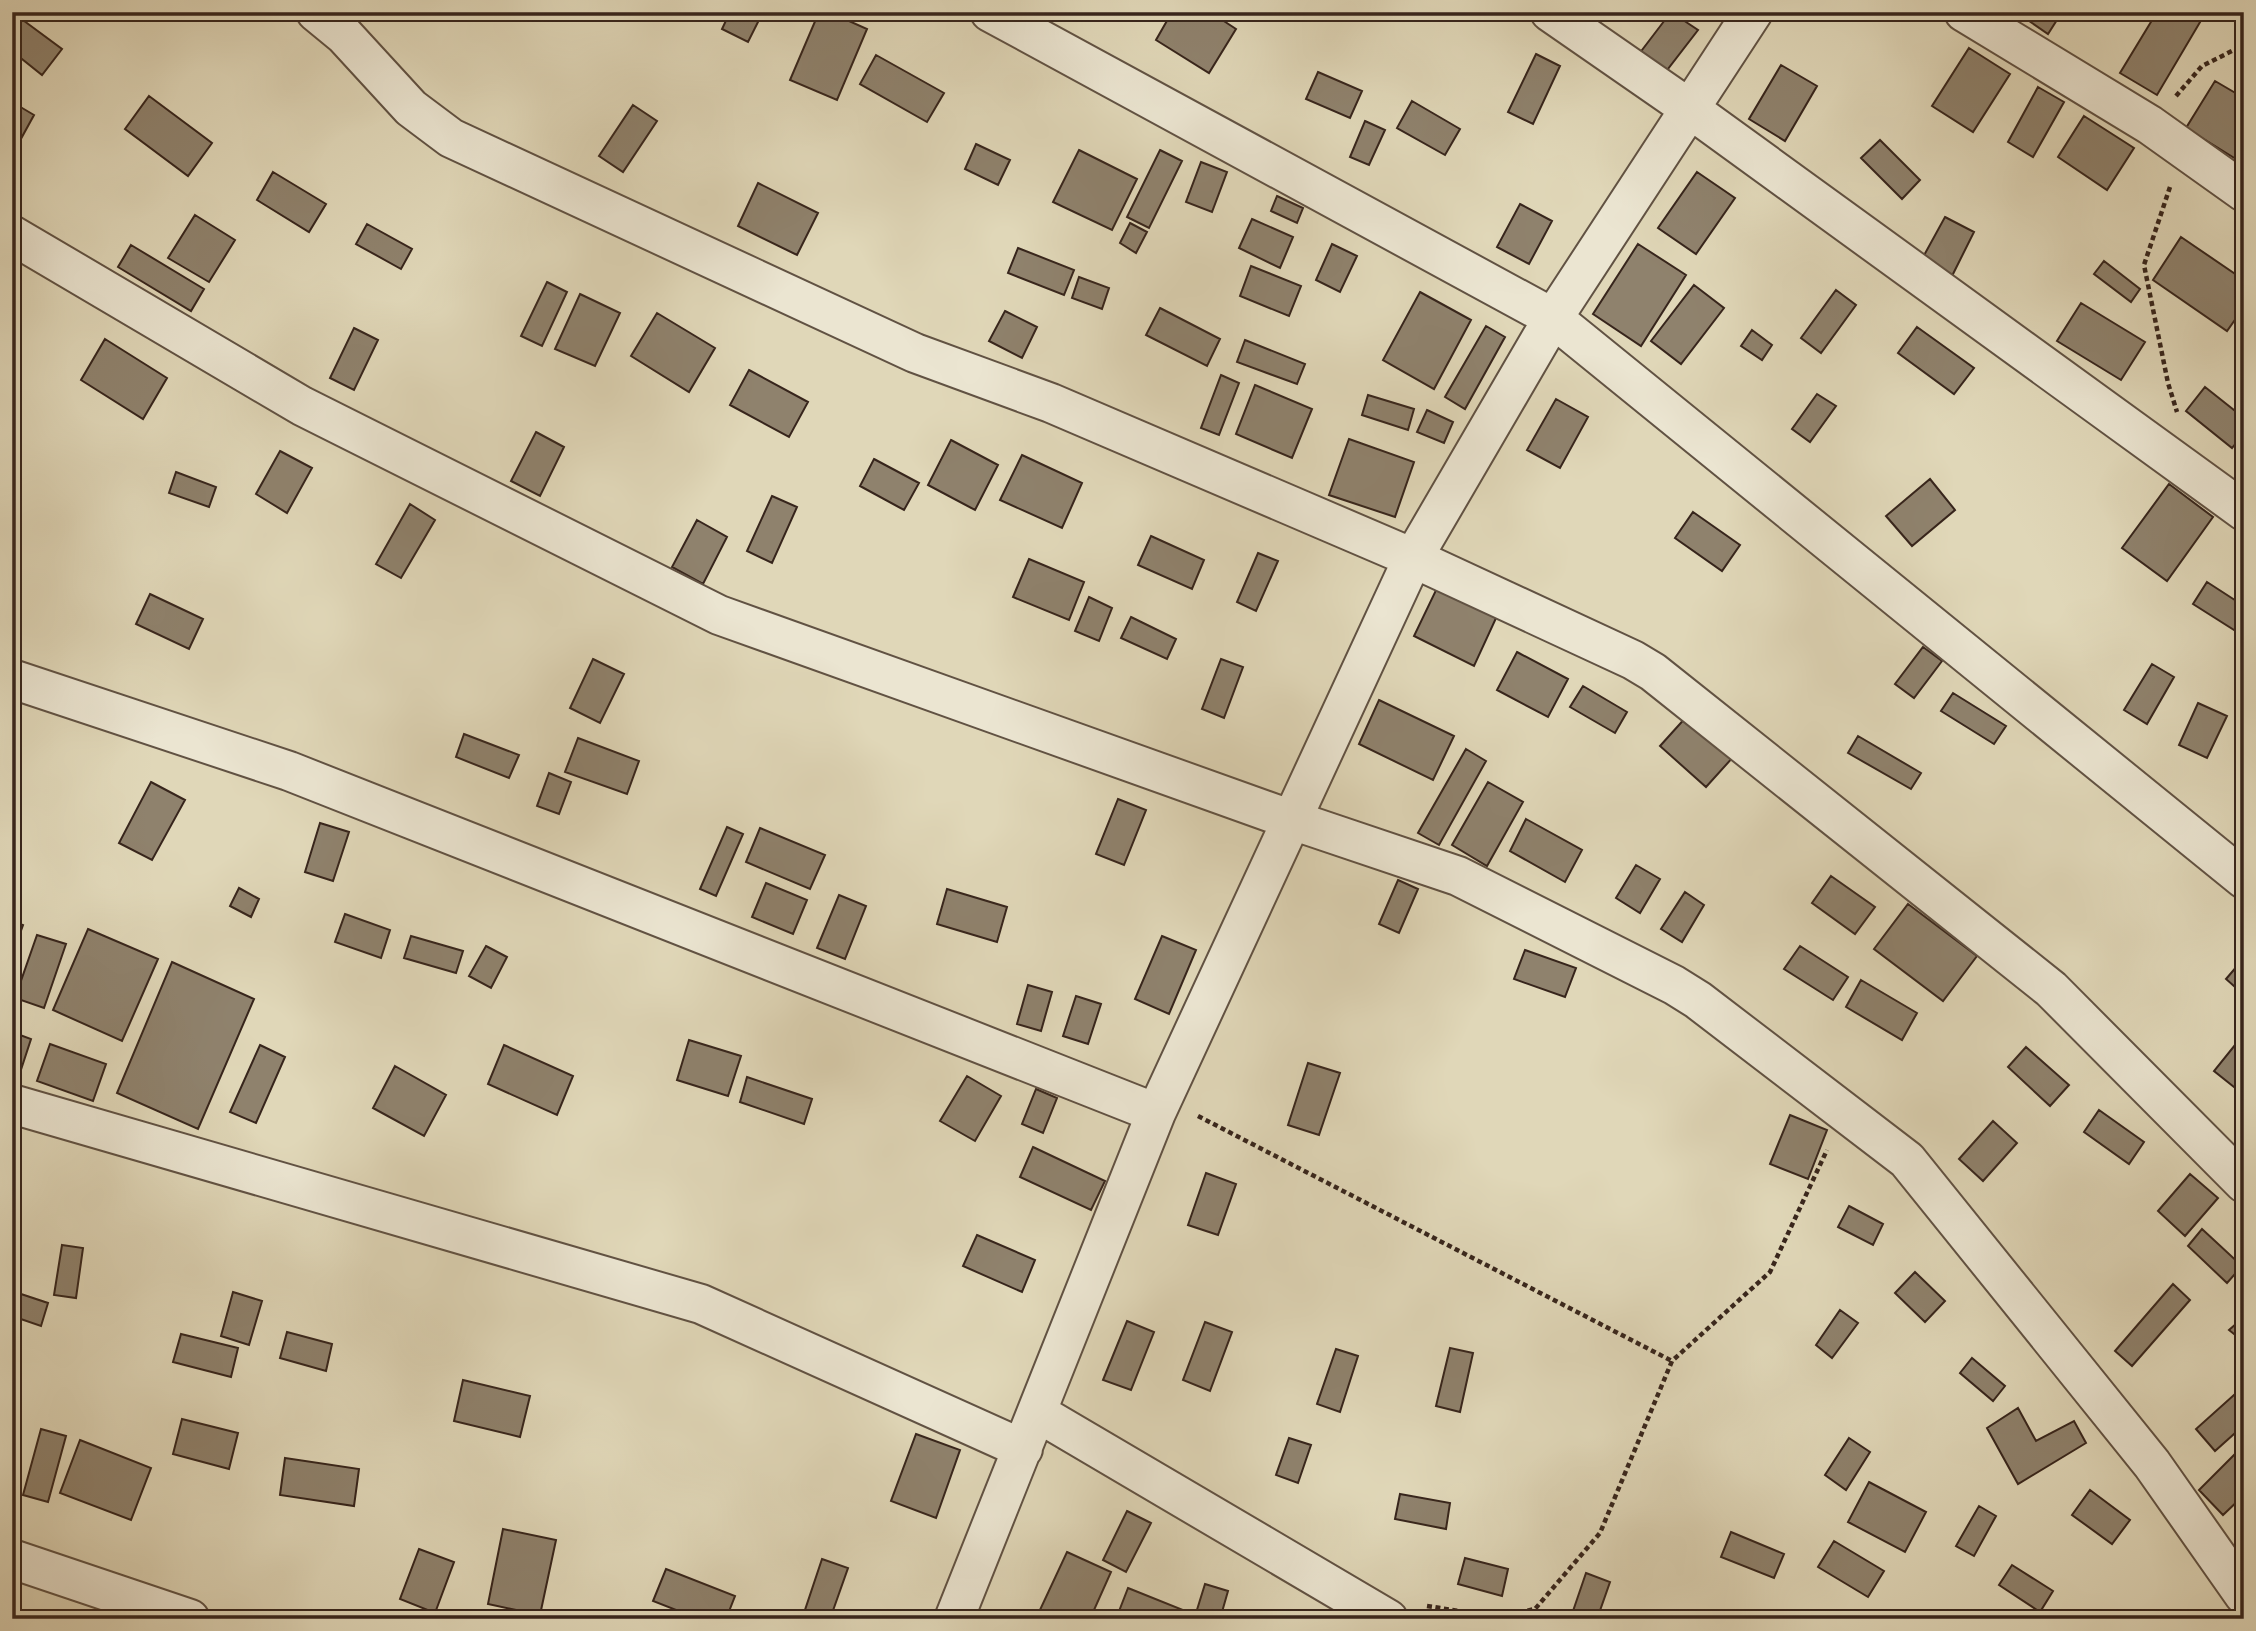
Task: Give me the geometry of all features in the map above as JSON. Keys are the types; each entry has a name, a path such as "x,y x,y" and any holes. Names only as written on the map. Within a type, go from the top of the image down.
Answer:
{"street":[{"path":"316,12 344,35 411,108 451,138 915,353 1051,403 1413,558 1654,673 2051,989 2244,1183"},
{"path":"990,12 1553,318 2244,879"},
{"path":"1550,12 1690,109 2244,511"},
{"path":"954,1619 1156,1113 1413,558 1553,318 1753,12"},
{"path":"1964,12 2150,125 2244,192"},
{"path":"12,235 302,406 719,615 1292,820 1458,876 1674,985 1908,1160 2152,1464 2244,1595"},
{"path":"12,679 289,771 1156,1113"},
{"path":"12,1104 701,1304 1023,1449"},
{"path":"1038,1413 1374,1612"},
{"path":"12,1559 190,1619"}],"path":[{"path":"2150,125 2202,66 2244,46"},
{"path":"2180,419 2168,383 2144,265 2183,149"},
{"path":"1374,1612 1442,1607 1498,1617 1535,1609 1600,1533 1672,1361 1770,1272 1845,1111"},
{"path":"1156,1113 1194,1114 1672,1361"}],"building":[{"path":"12,12 62,49 42,75 12,51"},
{"path":"730,12 763,12 748,42 722,29"},
{"path":"819,12 829,12 867,29 837,100 790,80"},
{"path":"1172,12 1210,12 1236,29 1209,73 1156,40"},
{"path":"1584,12 1607,12 1599,24"},
{"path":"1671,12 1698,30 1664,74 1639,54"},
{"path":"2016,12 2062,12 2048,34"},
{"path":"2157,12 2206,12 2157,95 2120,73"},
{"path":"1969,48 2010,74 1973,132 1932,106"},
{"path":"1536,54 1560,66 1533,124 1508,112"},
{"path":"876,55 944,93 927,122 860,84"},
{"path":"1781,65 1817,86 1785,141 1749,119"},
{"path":"1318,72 1362,91 1350,118 1306,99"},
{"path":"2215,81 2244,98 2244,164 2186,128"},
{"path":"2038,87 2064,102 2033,157 2008,142"},
{"path":"149,96 212,143 188,176 125,129"},
{"path":"1412,101 1460,129 1445,155 1397,128"},
{"path":"12,102 34,115 17,146 12,143"},
{"path":"633,105 657,121 623,172 599,156"},
{"path":"2084,116 2134,148 2107,190 2058,157"},
{"path":"1365,121 1385,130 1369,165 1350,157"},
{"path":"1880,140 1920,180 1902,199 1861,158"},
{"path":"976,144 1010,160 998,185 965,169"},
{"path":"1079,150 1137,179 1112,230 1053,202"},
{"path":"1160,150 1182,161 1149,228 1127,217"},
{"path":"1201,162 1227,172 1212,212 1186,202"},
{"path":"273,172 326,204 309,232 257,200"},
{"path":"1697,172 1735,198 1696,254 1658,228"},
{"path":"758,183 818,213 797,255 738,226"},
{"path":"1277,196 1303,208 1297,223 1271,211"},
{"path":"1520,204 1552,221 1529,264 1497,247"},
{"path":"195,215 235,240 209,282 168,258"},
{"path":"1945,217 1974,232 1952,276 1922,259"},
{"path":"1252,219 1293,237 1280,268 1239,248"},
{"path":"1130,223 1147,232 1136,253 1120,243"},
{"path":"367,224 412,249 401,269 356,244"},
{"path":"2181,237 2244,280 2244,307 2227,331 2153,280"},
{"path":"1332,244 1357,256 1340,292 1316,280"},
{"path":"1638,244 1686,275 1641,346 1593,314"},
{"path":"131,245 204,289 191,311 118,267"},
{"path":"1018,248 1074,270 1064,295 1008,273"},
{"path":"2104,261 2140,289 2131,302 2094,274"},
{"path":"1251,266 1301,286 1289,316 1240,296"},
{"path":"1079,277 1109,288 1102,309 1072,298"},
{"path":"547,282 567,292 542,346 521,336"},
{"path":"1694,285 1724,308 1681,364 1651,341"},
{"path":"1836,290 1856,305 1821,353 1801,338"},
{"path":"1420,292 1471,320 1434,389 1383,360"},
{"path":"580,294 620,313 595,366 555,349"},
{"path":"2081,303 2145,342 2121,380 2057,341"},
{"path":"1160,308 1220,339 1207,366 1146,335"},
{"path":"1005,311 1037,327 1022,358 989,341"},
{"path":"657,313 715,348 689,392 631,356"},
{"path":"1486,326 1505,337 1465,409 1445,397"},
{"path":"1917,327 1974,368 1954,394 1898,353"},
{"path":"354,328 378,340 354,390 330,378"},
{"path":"1752,330 1772,345 1762,360 1741,346"},
{"path":"105,339 167,378 143,419 81,380"},
{"path":"1245,340 1305,364 1297,384 1237,362"},
{"path":"749,370 808,402 789,437 730,405"},
{"path":"1221,375 1239,383 1219,435 1201,428"},
{"path":"1255,385 1312,409 1292,458 1236,434"},
{"path":"2205,387 2244,418 2244,433 2232,448 2186,411"},
{"path":"1817,394 1836,406 1810,442 1792,429"},
{"path":"1368,395 1414,409 1408,430 1362,415"},
{"path":"1556,399 1588,417 1560,468 1527,450"},
{"path":"1427,410 1453,422 1444,443 1417,432"},
{"path":"536,432 564,447 540,496 511,481"},
{"path":"1349,439 1414,462 1395,517 1329,495"},
{"path":"951,440 998,465 975,510 928,485"},
{"path":"280,451 312,468 287,513 256,494"},
{"path":"1022,455 1082,483 1062,528 1000,500"},
{"path":"874,459 919,483 904,510 860,486"},
{"path":"176,472 216,487 209,507 169,493"},
{"path":"1930,479 1955,510 1912,546 1886,516"},
{"path":"2169,484 2213,517 2167,581 2122,548"},
{"path":"772,496 797,507 772,563 747,551"},
{"path":"410,504 435,520 401,578 376,564"},
{"path":"1693,512 1740,545 1722,571 1675,538"},
{"path":"697,520 727,537 703,584 672,567"},
{"path":"1151,536 1204,560 1192,589 1138,565"},
{"path":"1258,553 1278,561 1256,611 1237,602"},
{"path":"1029,559 1084,582 1069,620 1013,597"},
{"path":"2207,582 2244,606 2242,635 2193,604"},
{"path":"1438,586 1497,616 1474,666 1414,636"},
{"path":"150,594 203,619 189,649 136,624"},
{"path":"1089,597 1112,608 1099,641 1075,631"},
{"path":"1131,617 1176,639 1167,659 1121,638"},
{"path":"1923,647 1942,661 1914,698 1895,684"},
{"path":"1517,652 1568,679 1548,717 1497,690"},
{"path":"593,659 624,674 600,723 570,708"},
{"path":"1221,659 1243,667 1224,718 1202,709"},
{"path":"2152,664 2174,677 2147,724 2124,710"},
{"path":"1583,686 1627,712 1615,733 1570,707"},
{"path":"1953,693 2006,726 1994,744 1941,711"},
{"path":"1379,700 1454,736 1433,780 1359,744"},
{"path":"2198,703 2227,716 2207,758 2179,745"},
{"path":"1688,715 1734,756 1706,787 1660,746"},
{"path":"464,734 519,755 509,778 456,757"},
{"path":"1858,736 1921,773 1911,789 1848,753"},
{"path":"578,738 639,761 627,794 565,772"},
{"path":"1466,749 1486,761 1439,845 1418,833"},
{"path":"549,773 571,782 559,814 537,806"},
{"path":"151,782 185,800 152,860 119,843"},
{"path":"1488,782 1523,802 1487,866 1452,845"},
{"path":"1118,799 1146,810 1124,865 1096,854"},
{"path":"1526,819 1582,850 1565,882 1510,851"},
{"path":"320,823 349,832 333,881 305,872"},
{"path":"727,827 743,834 716,896 700,889"},
{"path":"760,828 825,855 810,889 746,862"},
{"path":"1636,865 1660,879 1640,913 1616,898"},
{"path":"1831,876 1875,907 1855,934 1812,903"},
{"path":"1398,880 1418,889 1399,933 1379,924"},
{"path":"766,883 807,900 793,934 752,917"},
{"path":"239,888 259,899 251,917 230,906"},
{"path":"947,889 1007,907 997,942 937,924"},
{"path":"1685,892 1704,905 1682,942 1661,929"},
{"path":"839,895 866,906 845,959 817,948"},
{"path":"1908,904 1977,956 1943,1001 1874,949"},
{"path":"345,914 390,930 381,958 335,942"},
{"path":"12,921 23,925 14,950 12,949"},
{"path":"88,929 158,959 122,1041 53,1010"},
{"path":"37,935 66,944 44,1008 15,998"},
{"path":"411,936 463,951 456,973 404,958"},
{"path":"1162,936 1196,950 1169,1014 1135,999"},
{"path":"486,946 507,957 491,988 469,976"},
{"path":"1800,946 1848,977 1833,1000 1784,969"},
{"path":"1525,950 1576,968 1565,997 1514,979"},
{"path":"2244,958 2244,995 2226,979"},
{"path":"172,962 254,999 198,1129 117,1093"},
{"path":"1861,980 1917,1013 1902,1040 1846,1007"},
{"path":"1028,985 1052,992 1041,1031 1017,1024"},
{"path":"1076,996 1101,1004 1088,1044 1063,1036"},
{"path":"12,1032 31,1039 17,1082 12,1080"},
{"path":"689,1040 741,1056 728,1096 677,1080"},
{"path":"50,1044 106,1064 93,1101 37,1081"},
{"path":"260,1045 285,1057 256,1123 230,1112"},
{"path":"504,1045 573,1076 557,1115 488,1084"},
{"path":"2235,1045 2244,1053 2244,1095 2214,1071"},
{"path":"2026,1047 2069,1085 2050,1106 2008,1067"},
{"path":"1308,1063 1340,1073 1319,1135 1288,1125"},
{"path":"395,1066 446,1095 424,1136 373,1108"},
{"path":"967,1076 1001,1096 975,1141 940,1121"},
{"path":"747,1077 812,1099 804,1124 740,1102"},
{"path":"1036,1089 1057,1098 1043,1133 1022,1124"},
{"path":"2099,1110 2144,1142 2129,1164 2084,1132"},
{"path":"1790,1115 1827,1130 1808,1179 1770,1164"},
{"path":"1993,1121 2017,1143 1983,1181 1959,1159"},
{"path":"1033,1147 1105,1181 1091,1210 1020,1177"},
{"path":"1206,1173 1236,1184 1218,1235 1188,1225"},
{"path":"2190,1174 2218,1198 2185,1236 2158,1211"},
{"path":"1849,1206 1883,1224 1873,1245 1838,1227"},
{"path":"2202,1229 2242,1266 2227,1283 2188,1246"},
{"path":"977,1235 1035,1260 1022,1292 963,1266"},
{"path":"62,1245 83,1248 76,1298 54,1295"},
{"path":"1915,1272 1945,1301 1925,1322 1895,1293"},
{"path":"2173,1284 2190,1300 2132,1366 2115,1351"},
{"path":"12,1291 48,1303 41,1326 12,1316"},
{"path":"233,1292 262,1301 249,1345 221,1336"},
{"path":"1840,1310 1858,1323 1832,1358 1816,1345"},
{"path":"2244,1317 2244,1342 2229,1330"},
{"path":"1127,1321 1154,1332 1131,1390 1103,1380"},
{"path":"1205,1322 1232,1332 1210,1391 1183,1380"},
{"path":"287,1332 332,1344 326,1371 280,1358"},
{"path":"181,1334 238,1348 231,1377 173,1362"},
{"path":"1450,1348 1473,1353 1460,1412 1436,1406"},
{"path":"1336,1349 1358,1356 1340,1412 1317,1404"},
{"path":"1972,1358 2005,1386 1993,1401 1960,1373"},
{"path":"463,1380 530,1396 520,1437 454,1421"},
{"path":"2244,1386 2244,1425 2215,1451 2196,1429"},
{"path":"2018,1408 2036,1441 2074,1421 2086,1443 2018,1484 1987,1428"},
{"path":"182,1419 238,1433 229,1469 173,1454"},
{"path":"41,1429 66,1436 48,1502 23,1495"},
{"path":"916,1434 960,1450 936,1518 891,1501"},
{"path":"1289,1438 1311,1445 1298,1483 1276,1475"},
{"path":"1849,1438 1870,1452 1846,1490 1825,1475"},
{"path":"80,1440 151,1468 131,1520 60,1493"},
{"path":"2238,1451 2244,1457 2244,1495 2223,1515 2199,1490"},
{"path":"285,1458 359,1469 354,1506 280,1495"},
{"path":"1869,1482 1926,1512 1905,1552 1848,1522"},
{"path":"2090,1490 2130,1520 2112,1544 2072,1515"},
{"path":"1400,1494 1450,1503 1446,1529 1395,1519"},
{"path":"1979,1506 1996,1516 1974,1556 1956,1546"},
{"path":"1127,1511 1151,1523 1126,1572 1103,1560"},
{"path":"503,1529 556,1540 540,1615 488,1604"},
{"path":"1731,1532 1784,1554 1774,1578 1721,1557"},
{"path":"1834,1541 1884,1571 1868,1597 1818,1567"},
{"path":"419,1549 454,1562 435,1613 400,1599"},
{"path":"1067,1552 1111,1572 1090,1619 1053,1619 1039,1612"},
{"path":"1465,1558 1508,1569 1502,1596 1458,1584"},
{"path":"822,1559 848,1568 830,1619 805,1610"},
{"path":"2012,1565 2053,1591 2040,1612 1999,1585"},
{"path":"666,1569 735,1596 726,1619 699,1619 653,1601"},
{"path":"1586,1573 1610,1582 1597,1619 1572,1614"},
{"path":"1205,1584 1228,1591 1220,1619 1196,1613"},
{"path":"1128,1588 1183,1610 1180,1619 1116,1619"}]}
